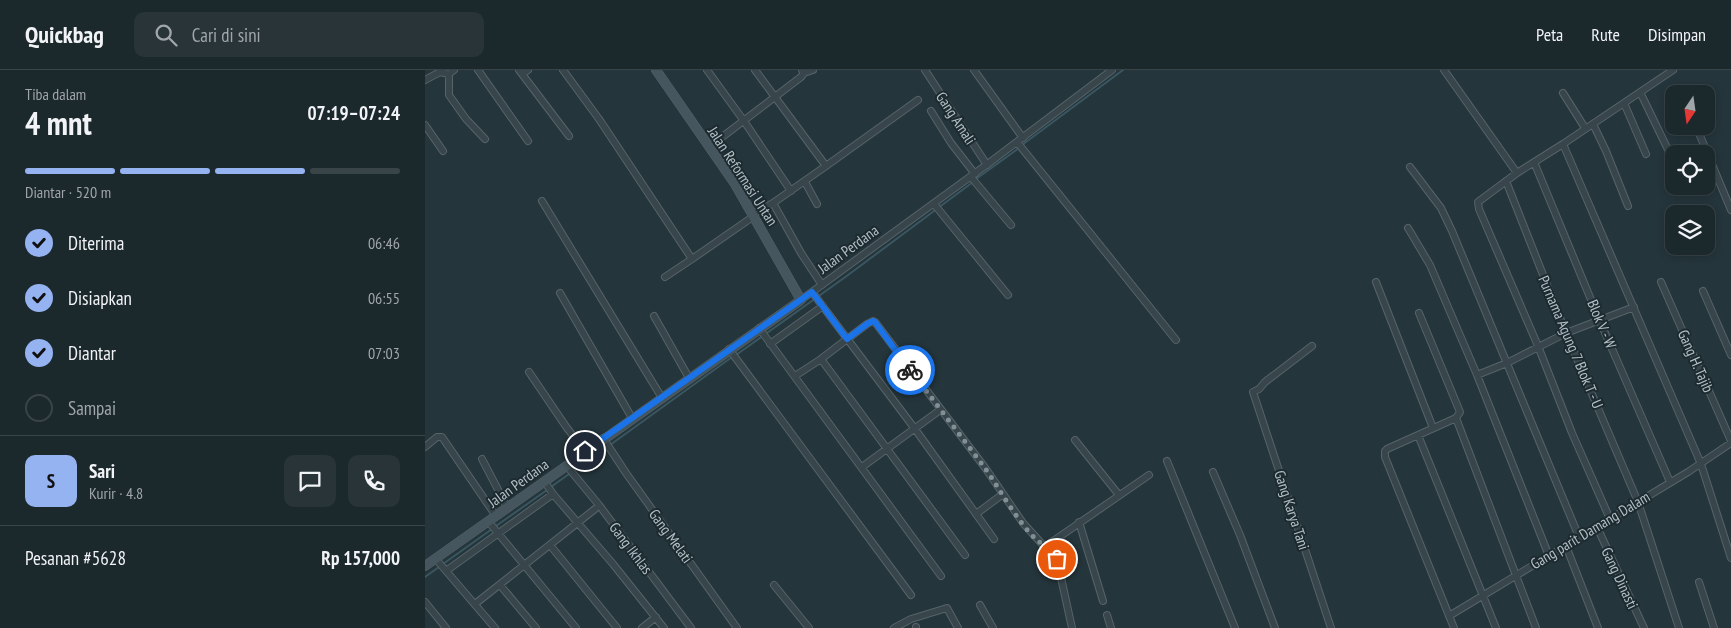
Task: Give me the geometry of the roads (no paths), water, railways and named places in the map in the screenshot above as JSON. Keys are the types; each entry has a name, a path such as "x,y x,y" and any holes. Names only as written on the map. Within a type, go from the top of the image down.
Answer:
{"street":[{"path":"478,70 528,141"},
{"path":"529,70 520,72 569,136"},
{"path":"563,70 599,119 691,259"},
{"name":"Jalan Reformasi Untan","path":"656,70 735,184 801,300"},
{"path":"707,70 744,121 791,192"},
{"path":"755,70 826,166"},
{"path":"709,147 744,121 803,72 813,70"},
{"name":"Gang Amali","path":"925,70 987,165"},
{"path":"974,70 1020,143 1176,340"},
{"name":"Jalan Perdana","path":"425,566 437,560 507,507 568,467 585,451 606,443 632,418 689,378 732,353 801,300 817,298 822,285 936,207 973,175 1020,143 1112,70"},
{"path":"1444,70 1517,173"},
{"path":"1610,519 1477,205 1479,200 1517,173 1535,163 1673,70"},
{"path":"425,80 440,72 452,72 449,96 485,139"},
{"path":"1641,92 1666,145"},
{"path":"1563,93 1585,128"},
{"path":"665,277 753,215 791,192 918,100"},
{"path":"1624,103 1646,154"},
{"path":"931,111 973,175 1011,225"},
{"path":"1593,124 1628,206"},
{"path":"425,125 443,151"},
{"path":"1700,135 1731,210"},
{"path":"1563,144 1701,464 1729,542 1731,558"},
{"name":"Blok V - W","path":"1535,163 1599,319 1670,482"},
{"path":"1410,167 1441,208 1473,280 1579,537"},
{"path":"805,182 817,204"},
{"name":"Purnama Agung 7 Blok T - U","path":"1505,182 1638,502 1679,628"},
{"path":"542,201 662,398"},
{"path":"773,203 801,253 822,285"},
{"path":"936,207 1008,295"},
{"path":"1408,228 1434,273 1549,556"},
{"path":"1376,282 1433,428"},
{"name":"Gang H. Tajib","path":"1661,282 1731,444"},
{"path":"1703,291 1731,356"},
{"path":"559,293 632,418"},
{"path":"769,343 817,298 994,539"},
{"path":"1477,375 1507,363 1538,346 1599,319 1634,307"},
{"path":"1419,313 1460,412 1456,418 1387,449 1385,457 1454,628"},
{"path":"654,316 689,378"},
{"path":"795,376 867,324 875,322 985,468 1023,523 1046,546 1149,475"},
{"path":"761,330 941,576"},
{"name":"Gang Karya Tani","path":"1312,346 1253,392 1331,628"},
{"path":"732,353 911,595"},
{"path":"821,359 965,555"},
{"path":"529,372 585,451"},
{"path":"862,467 940,410"},
{"path":"1456,418 1536,628"},
{"path":"1418,435 1496,628"},
{"path":"425,447 437,437 442,438 497,532 576,628"},
{"path":"1075,440 1119,495"},
{"name":"Gang Melati","path":"606,443 737,628"},
{"name":"Gang parit Damang Dalam","path":"1449,616 1731,444"},
{"path":"482,459 507,507"},
{"path":"1167,461 1235,628"},
{"name":"Gang Ikhlas","path":"568,467 599,505 691,628"},
{"path":"1213,472 1240,535 1275,628"},
{"path":"545,483 664,628"},
{"path":"445,570 552,493"},
{"path":"976,514 1003,494"},
{"path":"475,604 595,509"},
{"path":"1079,522 1103,601"},
{"name":"Gang Dinasti","path":"1597,527 1644,628"},
{"path":"1053,541 1072,628"},
{"path":"550,545 617,628"},
{"path":"1566,546 1598,628"},
{"path":"437,560 495,628"},
{"path":"1699,582 1714,628"},
{"path":"500,585 536,628"},
{"path":"774,585 809,628"},
{"path":"425,602 445,628"},
{"path":"980,606 993,628"},
{"path":"894,628 911,619 947,608 958,628"},
{"path":"1107,615 1111,628"},
{"path":"642,628 656,617"}],"waterway":[{"path":"1022,145 1123,70"},
{"path":"976,179 1019,148"},
{"path":"736,355 973,182"},
{"path":"610,445 732,357"},
{"path":"573,471 606,448"},
{"path":"551,487 569,474"},
{"path":"496,526 547,490"},
{"path":"443,564 492,529"},
{"path":"425,577 439,567"}]}
